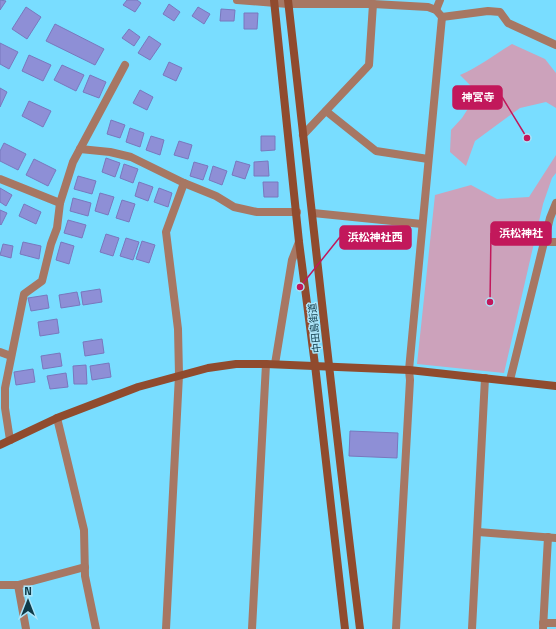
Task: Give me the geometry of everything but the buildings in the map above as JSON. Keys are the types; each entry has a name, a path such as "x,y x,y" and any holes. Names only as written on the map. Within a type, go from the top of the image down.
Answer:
{"street":[{"path":"237,0 428,7 436,10 442,17 409,370 410,380 396,629"},
{"path":"436,10 440,0"},
{"name":"中田島街道","path":"274,2 299,242 315,365 345,629"},
{"name":"中田島街道","path":"288,2 328,366 360,629"},
{"path":"303,135 369,64 373,4"},
{"path":"442,17 488,11 500,12 508,23 556,45"},
{"path":"10,440 5,408 5,388 24,294 42,281 51,244 57,228 60,203 73,162 125,65"},
{"path":"326,111 376,151 428,159"},
{"path":"80,149 110,152 131,157 184,183 216,196 234,207 257,212 297,212"},
{"path":"0,179 60,203"},
{"path":"166,629 180,376 178,329 166,232 184,183"},
{"path":"510,380 550,218 556,203"},
{"path":"312,213 422,224"},
{"path":"275,364 292,260 299,242"},
{"path":"544,242 556,242"},
{"path":"0,352 11,356"},
{"path":"252,629 266,364"},
{"path":"0,445 57,418 138,387 208,368 229,365 315,365 409,370 556,386"},
{"path":"472,629 485,378"},
{"path":"57,418 84,530 85,576 96,629"},
{"path":"478,532 552,538 543,626 556,623"},
{"path":"0,585 18,585 84,567"},
{"path":"18,585 26,629"}],"shaded area":[{"path":"512,44 545,59 556,73 556,108 546,102 520,108 475,141 466,166 450,152 451,130 462,118 478,93 460,75"},
{"path":"556,155 556,173 552,178 543,204 504,373 417,364 435,195 471,185 497,199 529,197"}],"place":[{"name":"神宮寺","path":"527,138"},
{"name":"浜松神社西","path":"300,287"},
{"name":"浜松神社","path":"490,302"}]}
